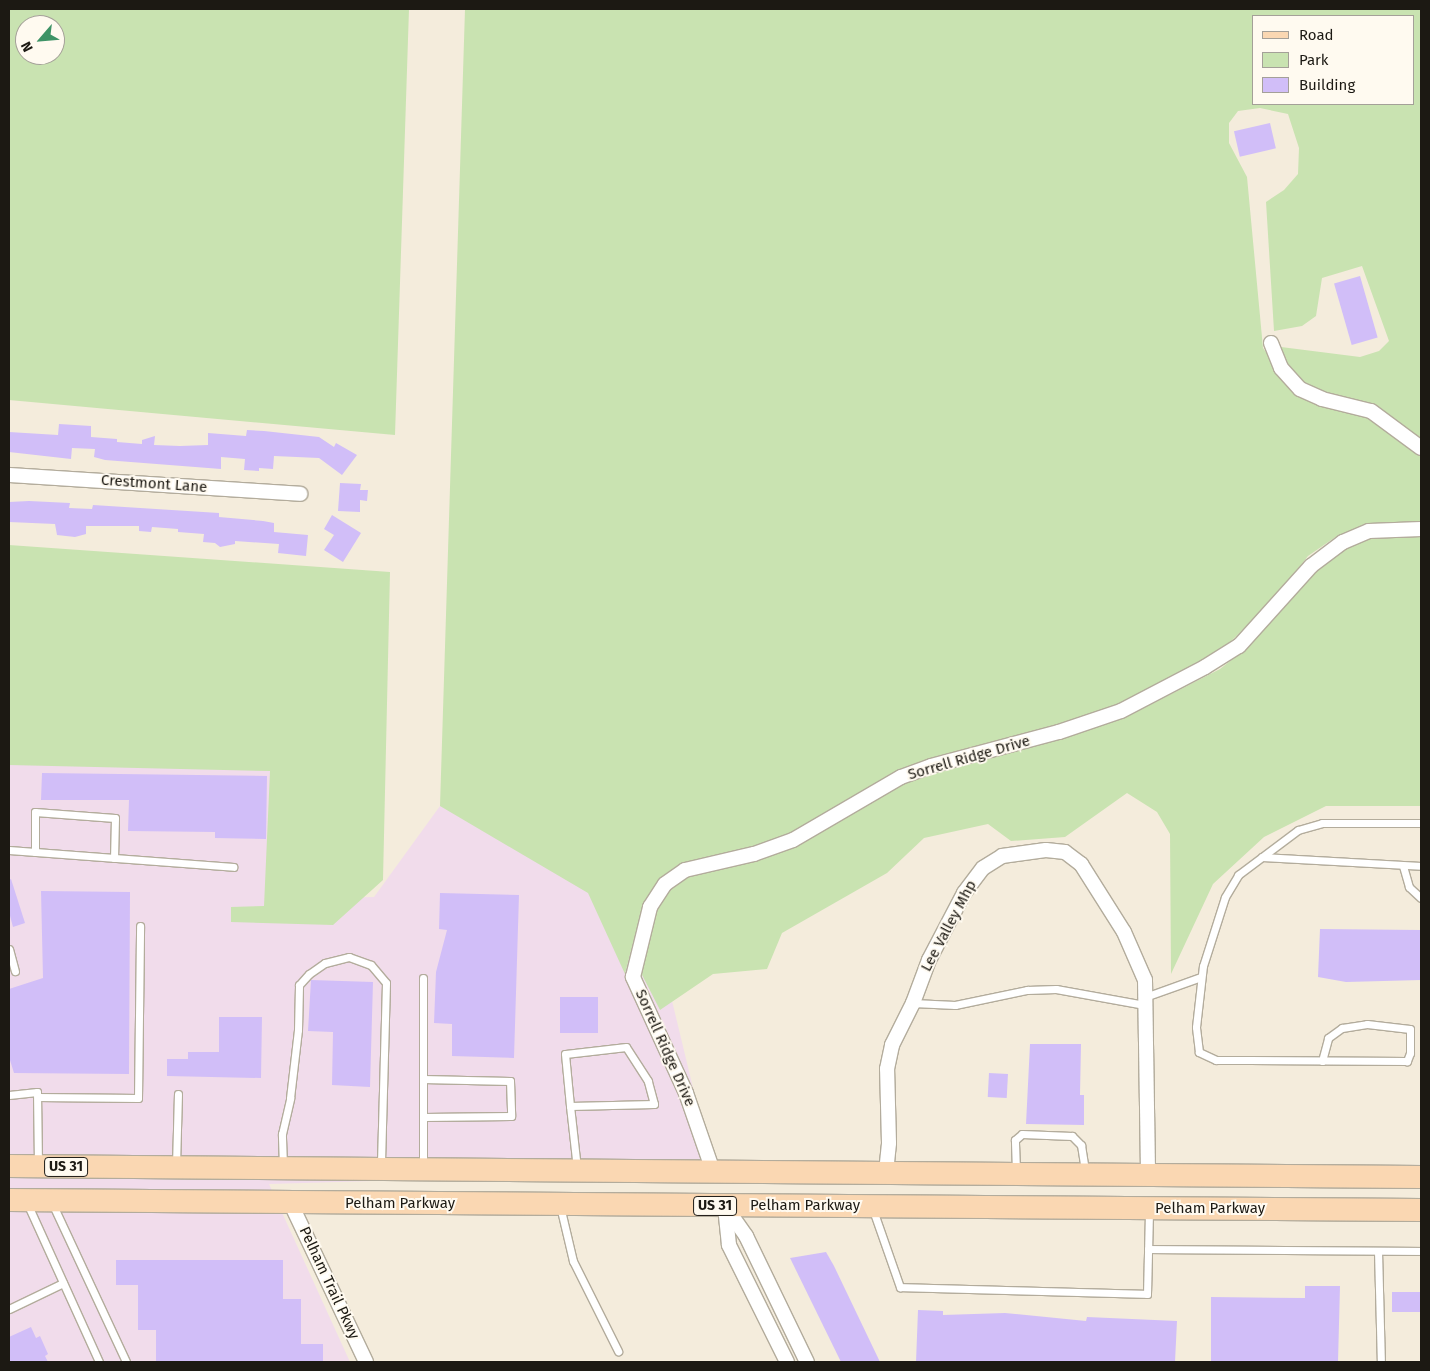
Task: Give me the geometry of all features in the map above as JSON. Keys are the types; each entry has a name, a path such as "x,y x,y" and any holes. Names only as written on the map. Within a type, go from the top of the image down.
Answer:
{"main road":[{"name":"US 31","path":"9,1166 1421,1177"},
{"path":"283,1168 292,1204"},
{"path":"713,1172 725,1206"},
{"path":"871,1206 886,1172"},
{"path":"1148,1174 1148,1208"},
{"path":"9,1184 17,1200"},
{"name":"Pelham Parkway","path":"17,1200 292,1204 1421,1210"}],"street":[{"path":"1271,343 1281,368 1300,389 1322,399 1371,411 1421,448"},
{"name":"Crestmont Lane","path":"9,475 300,494"},
{"name":"Sorrell Ridge Drive","path":"713,1172 686,1093 634,977 650,907 670,880 685,870 754,854 793,840 916,772 1059,732 1121,711 1205,667 1239,646 1311,566 1342,542 1369,531 1421,529"},
{"name":"Lee Valley Mhp","path":"886,1172 889,1143 887,1069 892,1044 914,1003 923,972 974,877 1002,856 1046,850 1071,855 1099,889 1138,962 1145,980 1148,1174"},
{"name":"Pelham Trail Pkwy","path":"292,1204 366,1362"},
{"path":"725,1206 729,1245 787,1362"},
{"path":"725,1206 746,1236 807,1362"}],"lane":[{"path":"35,852 35,812 106,817 115,818 114,858"},
{"path":"1322,1061 1328,1038 1342,1028 1367,1024 1410,1029 1410,1053 1407,1061 1322,1061 1216,1060 1199,1052 1196,1028 1201,977 1214,924 1225,897 1238,875 1298,830 1322,823 1421,823"},
{"path":"9,850 233,867"},
{"path":"1262,857 1421,866"},
{"path":"1403,866 1409,887 1421,898"},
{"path":"38,1097 138,1098 140,926"},
{"path":"9,949 15,971"},
{"path":"283,1168 282,1134 290,1098 298,1030 299,985 309,974 326,963 349,957 371,965 386,983 381,1169"},
{"path":"914,1003 955,1006 1027,990 1056,989 1145,1001 1201,977"},
{"path":"423,978 423,1169"},
{"path":"570,1106 654,1104 648,1081 626,1047 565,1054 570,1106 577,1170"},
{"path":"423,1079 510,1081 511,1116 424,1117"},
{"path":"9,1095 38,1092 38,1167"},
{"path":"176,1167 178,1094"},
{"path":"1016,1174 1015,1140 1022,1134 1072,1136 1081,1145 1086,1174"},
{"path":"17,1200 63,1283 99,1362"},
{"path":"51,1200 126,1362"},
{"path":"560,1204 573,1261 618,1351"},
{"path":"871,1206 900,1286 1147,1294 1148,1208"},
{"path":"1148,1249 1421,1251"},
{"path":"1378,1251 1380,1362"},
{"path":"9,1310 63,1283"}],"shaded area":[{"path":"9,746 281,754 282,899 374,897 440,806 635,847 713,1171 269,1184 350,1362 9,1362"}],"green space":[{"path":"9,9 409,9 395,435 9,400"},
{"path":"465,9 1421,9 1421,442 1383,411 1367,403 1318,393 1301,383 1282,359 1281,347 1360,357 1379,351 1389,341 1362,266 1322,278 1316,316 1302,326 1274,331 1266,202 1284,190 1298,174 1299,148 1288,114 1260,108 1238,111 1229,123 1229,143 1247,177 1263,348 1296,394 1321,406 1359,412 1377,420 1421,455 1421,524 1357,529 1337,536 1308,556 1275,598 1216,656 1134,699 1084,719 932,759 782,840 698,859 668,872 653,888 641,912 625,974 588,893 440,806"},
{"path":"1421,534 1421,806 1326,806 1264,837 1213,884 1171,974 1170,834 1157,812 1127,793 1065,837 1011,841 988,824 924,838 887,873 782,933 767,969 713,974 660,1010 639,969 659,898 674,881 702,869 750,860 934,769 1086,731 1140,710 1220,669 1244,650 1317,566 1343,549 1377,536 1412,537"},
{"path":"9,545 390,572 383,880 333,925 231,922 231,907 264,906 270,771 9,765"}],"building":[{"path":"1270,123 1276,148 1240,157 1234,131"},
{"path":"1360,276 1378,338 1352,345 1334,283"},
{"path":"59,424 91,426 91,437 117,439 117,442 142,444 142,440 155,436 154,445 180,446 208,445 208,433 246,436 247,430 264,431 319,437 334,447 336,443 357,455 342,475 319,458 274,456 273,469 259,468 259,471 244,470 245,459 221,457 221,469 105,460 94,457 95,449 72,448 71,459 9,452 9,432 58,435"},
{"path":"340,483 361,484 360,490 368,490 367,501 360,500 360,512 338,511"},
{"path":"9,502 70,503 69,508 92,509 93,505 219,513 219,517 274,523 274,532 308,535 306,556 278,553 279,544 235,541 235,544 220,547 215,543 203,542 204,534 178,532 178,529 152,527 151,532 139,531 139,526 86,526 86,534 75,537 57,535 55,524 9,522"},
{"path":"332,515 361,533 343,562 324,550 334,535 324,529"},
{"path":"42,773 267,776 266,839 215,838 215,832 128,831 129,800 41,800"},
{"path":"11,879 25,923 13,927 9,912 9,880"},
{"path":"41,891 130,892 129,1074 14,1073 9,1057 9,989 43,978"},
{"path":"440,893 519,895 514,1058 452,1056 452,1024 434,1023 436,972 447,930 439,929"},
{"path":"1320,929 1421,930 1421,980 1346,982 1318,977"},
{"path":"311,980 373,982 370,1087 332,1085 333,1032 308,1031"},
{"path":"560,997 598,997 598,1033 560,1033"},
{"path":"219,1017 262,1017 261,1078 167,1076 167,1059 188,1059 188,1052 219,1052"},
{"path":"1030,1044 1081,1044 1080,1095 1084,1095 1084,1125 1026,1124"},
{"path":"989,1073 1008,1074 1007,1098 988,1097"},
{"path":"826,1252 880,1362 841,1362 790,1258"},
{"path":"116,1260 283,1260 283,1299 301,1299 301,1344 323,1344 323,1362 156,1362 156,1330 138,1330 138,1285 116,1285"},
{"path":"1305,1286 1340,1286 1338,1362 1211,1362 1211,1297 1305,1298"},
{"path":"1392,1292 1421,1292 1421,1312 1392,1312"},
{"path":"918,1310 943,1311 943,1315 1005,1313 1086,1321 1087,1317 1177,1321 1175,1362 916,1362"},
{"path":"31,1327 36,1338 40,1336 48,1354 45,1356 48,1362 9,1362 9,1337"}]}
